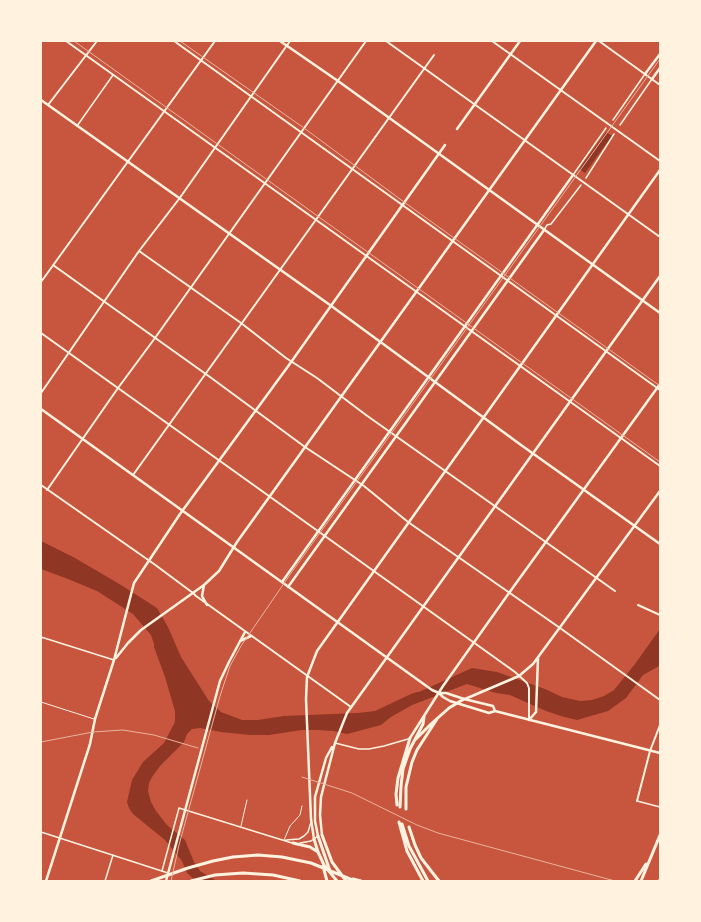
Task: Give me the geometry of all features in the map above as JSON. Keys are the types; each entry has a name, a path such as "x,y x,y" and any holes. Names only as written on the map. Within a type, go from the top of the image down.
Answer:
{"highway":[{"path":"406,809 406,787 412,762 417,750 437,721 449,708 464,700"},
{"path":"410,738 398,778 396,794 398,806 404,769 410,749 424,717"},
{"path":"415,740 437,721"},
{"path":"399,822 407,851 423,881"},
{"path":"402,824 409,846 428,881"},
{"path":"409,827 421,858 439,881"},
{"path":"322,835 332,862 346,881"},
{"path":"641,881 660,835"},
{"path":"318,836 325,859 336,880"},
{"path":"314,839 327,881"},
{"path":"294,843 310,847 318,854 324,865 336,880"},
{"path":"151,881 223,858 250,855 291,858 311,863 360,881"},
{"path":"635,881 651,858"},
{"path":"191,881 215,875 243,873 274,875 300,881"},
{"path":"340,874 354,881"}],"main road":[{"path":"280,41 338,81 660,313"},
{"path":"457,128 520,41"},
{"path":"114,660 141,630 204,585 219,571 234,547 379,342 597,41"},
{"path":"645,74 660,54"},
{"path":"652,79 660,68"},
{"path":"41,100 660,544"},
{"path":"46,880 90,744 95,719 114,660 131,589 136,579 183,510 445,145"},
{"path":"314,839 311,819 306,699 308,677 317,651 660,170"},
{"path":"282,582 573,175"},
{"path":"288,587 544,230"},
{"path":"322,835 320,815 321,797 337,737 351,707 660,276"},
{"path":"410,738 460,662 583,489 658,389 660,384"},
{"path":"41,409 288,587 387,656 432,690 439,693 446,693 464,700 493,706 495,711"},
{"path":"464,700 519,676 528,669 538,658 660,491"},
{"path":"204,585 202,596 207,605"},
{"path":"166,881 220,681 245,632"},
{"path":"239,642 250,636"},
{"path":"529,720 536,711 538,658"},
{"path":"439,693 443,698 456,704 489,713 495,711 660,753"},
{"path":"318,836 315,812 317,789 326,758 335,743"}],"street":[{"path":"66,41 660,466"},
{"path":"48,105 96,41"},
{"path":"174,41 658,389"},
{"path":"41,282 215,41"},
{"path":"41,394 70,354 139,251 179,198 290,41"},
{"path":"47,490 366,41"},
{"path":"386,41 660,238"},
{"path":"492,41 660,161"},
{"path":"597,41 660,85"},
{"path":"133,475 168,424 434,55"},
{"path":"613,120 645,74"},
{"path":"77,126 113,75"},
{"path":"620,125 652,79"},
{"path":"573,175 606,128"},
{"path":"586,178 614,134"},
{"path":"544,230 547,225 551,224 581,185"},
{"path":"139,251 396,436 546,541 615,592"},
{"path":"53,266 305,447 362,484 408,522 660,700"},
{"path":"41,333 511,669 527,683 529,688 529,720"},
{"path":"41,485 351,707"},
{"path":"638,605 660,615"},
{"path":"41,637 114,660"},
{"path":"660,725 650,751 637,801 660,807"},
{"path":"335,743 359,749 369,749 410,738"},
{"path":"162,871 179,808 294,843 303,844 318,836"},
{"path":"284,840 292,840 304,836 308,832 311,819"},
{"path":"41,832 168,872"},
{"path":"105,881 113,855"}],"lane":[{"path":"41,702 95,719"},
{"path":"241,826 247,800"},
{"path":"284,840 290,826 300,815 302,806"}],"shaded area":[{"path":"606,132 612,136 585,173 579,169"},
{"path":"41,541 75,558 157,608 168,627 181,657 209,701 221,712 242,720 375,711 472,668 497,672 545,689 562,697 580,701 592,700 604,696 614,690 660,629 660,664 643,675 626,698 608,711 577,720 546,711 510,695 496,693 467,684 412,705 391,717 381,725 347,734 333,731 302,730 269,735 250,735 200,728 192,729 187,734 184,742 160,766 152,777 149,783 148,791 151,802 156,811 167,825 185,840 194,862 200,871 215,880 223,881 196,881 187,873 182,861 165,840 133,814 127,802 132,780 143,762 164,743 175,722 175,711 151,635 133,614 97,591 41,569"}],"tram line":[{"path":"74,41 660,462"},
{"path":"180,41 304,128 404,202 660,386"},
{"path":"171,881 179,845 220,696 230,666 241,646 289,576 660,59"}],"railway":[{"path":"41,742 93,732 123,730 154,735 198,748"},
{"path":"302,777 352,793 417,825 438,833 615,881"}]}
